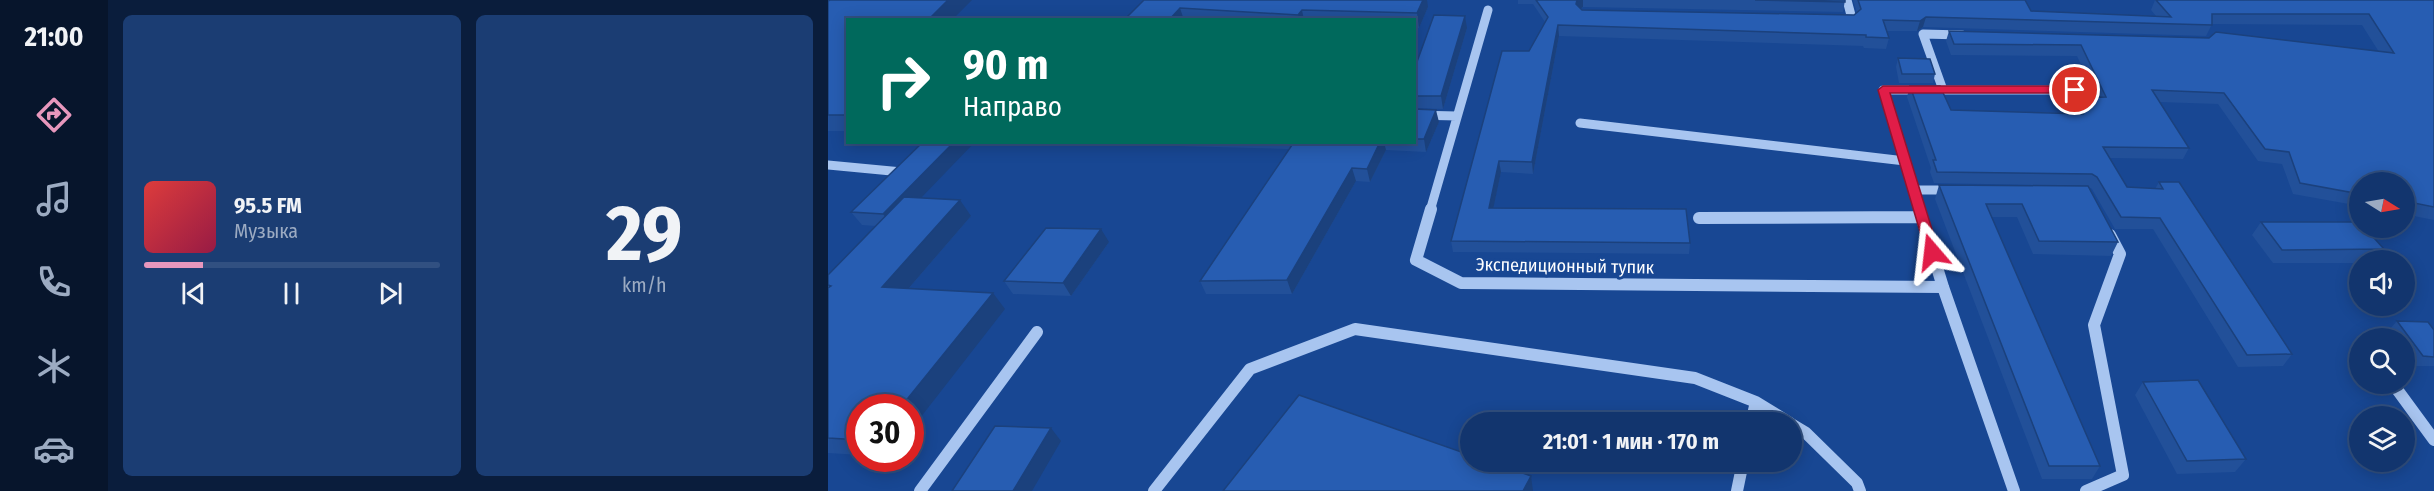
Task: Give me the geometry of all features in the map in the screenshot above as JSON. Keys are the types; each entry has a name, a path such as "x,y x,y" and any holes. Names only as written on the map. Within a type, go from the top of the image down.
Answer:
{"street":[{"path":"1829,18 1852,19 1847,0"},
{"name":"Экспедиционный тупик","path":"1488,10 1416,260 1461,283 1943,287"},
{"path":"1943,90 1923,34 1970,35"},
{"path":"2014,491 1943,287 1883,90 2075,90"},
{"path":"1416,115 1457,116"},
{"path":"1580,123 1905,161"},
{"path":"828,165 902,172"},
{"path":"1914,190 1959,190"},
{"path":"1699,218 1922,217"},
{"path":"2086,491 2123,475 2094,326 2120,254 2103,223"},
{"path":"1154,491 1250,369 1355,329 1695,378 1756,402 1772,412"},
{"path":"920,491 1037,332"},
{"path":"2400,394 2434,440"},
{"path":"1754,412 1756,402"},
{"path":"1802,430 1857,483 1860,491"},
{"path":"1737,491 1741,472"}],"building":[{"path":"948,0 930,18 846,18 846,115 828,115 828,1"},
{"path":"1144,0 1423,0 1417,13 1302,10 1298,15 1180,8 1171,18 1126,18"},
{"path":"1536,0 1577,0 1576,4 1582,10 1854,15 1861,9 1858,0 2025,0 2031,11 2171,17 2156,0 2434,0 2434,207 2415,203 2415,172 2349,172 2349,192 2300,183 2289,152 2265,149 2224,93 2152,90 2189,148 2103,147 2127,187 2163,189 2159,182 2179,182 2292,354 2247,355 2160,218 2121,217 2097,177 2092,174 1937,172 1933,160 1936,160 1910,86 1940,86 1951,110 2083,114 2072,98 2106,97 2081,45 1954,44 1949,31 2209,38 2216,32 2394,53 2369,14 2212,14 2212,25 1926,17 1920,21 1883,20 1889,38 1866,37 1866,35 1558,25 1532,162 1499,161 1489,208 1686,209 1690,243 1451,241 1502,51 1529,51 1548,17"},
{"path":"1755,0 1845,0 1845,2"},
{"path":"1434,15 1465,16 1441,96 1416,96 1416,64"},
{"path":"1898,58 1930,59 1935,74 1902,74"},
{"path":"1416,109 1436,110 1424,139 1416,139"},
{"path":"921,144 952,144 883,214 851,212"},
{"path":"1293,144 1379,144 1367,169 1352,168 1287,280 1200,281"},
{"path":"1939,185 2088,186 2118,242 2039,241 2022,204 1986,204 2100,466 2049,466"},
{"path":"904,197 960,200 882,287 993,293 911,394 846,394 846,439 828,438 828,288 831,286 828,285 828,275"},
{"path":"2261,222 2349,222 2349,238 2374,238 2384,249 2282,250"},
{"path":"1046,228 1101,229 1063,283 1004,281"},
{"path":"2397,321 2428,322 2434,330 2434,357 2423,356 2415,345 2415,328 2402,328"},
{"path":"2198,380 2246,459 2187,461 2143,382"},
{"path":"1299,395 1460,451 1460,472 1520,472 1531,476 1523,491 1223,491"},
{"path":"995,426 1051,428 1013,491 952,491"}],"route":[{"path":"1932,252 1883,90 2075,90"}]}
